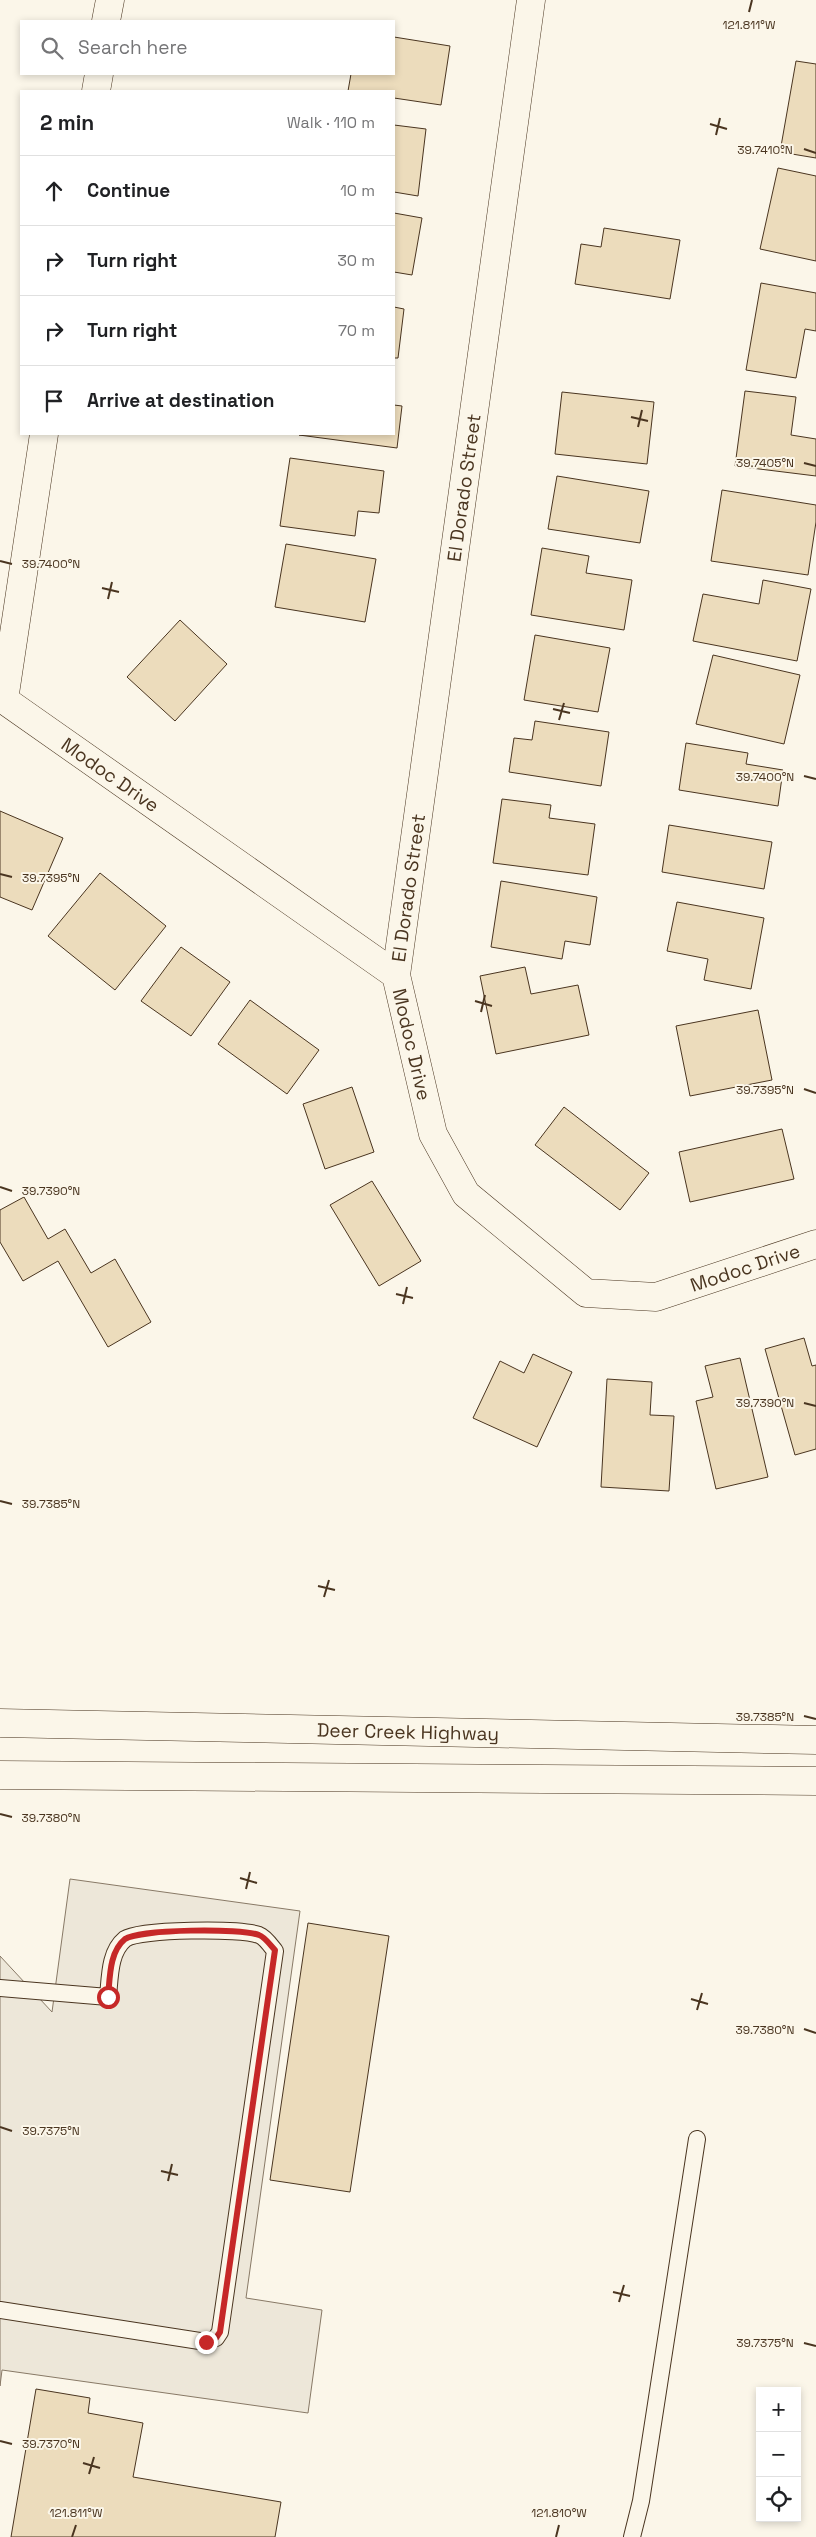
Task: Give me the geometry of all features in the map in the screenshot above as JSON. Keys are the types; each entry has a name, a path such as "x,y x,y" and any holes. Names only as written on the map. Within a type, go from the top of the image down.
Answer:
{"street":[{"path":"106,20 110,0"},
{"name":"El Dorado Street","path":"396,975 531,0"},
{"path":"96,90 99,75"},
{"path":"2,698 44,435"},
{"name":"Modoc Drive","path":"2,698 396,975 433,1134 466,1194 586,1293 656,1297 816,1244"},
{"name":"Deer Creek Highway","path":"0,1723 816,1740"},
{"path":"0,1775 816,1781"}],"lane":[{"path":"0,1988 108,1997 113,1956 126,1939 146,1932 238,1931 260,1935 275,1950 220,2332 216,2338 206,2342 0,2310"},
{"path":"632,2537 641,2501 697,2139"}],"shaded area":[{"path":"70,1879 300,1911 246,2298 322,2310 308,2413 2,2370 0,2386 0,1956 52,2012"}],"building":[{"path":"395,37 450,46 441,105 395,98 395,90 348,90 351,75 395,75"},
{"path":"796,61 816,64 816,158 780,152"},
{"path":"395,125 426,129 418,196 395,192"},
{"path":"778,168 816,176 816,261 760,249"},
{"path":"395,213 422,218 412,275 395,272"},
{"path":"604,228 680,240 670,299 575,284 581,244 601,247"},
{"path":"761,283 816,293 816,331 805,329 796,378 746,370"},
{"path":"395,307 404,309 398,358 395,358"},
{"path":"745,391 796,397 791,435 816,439 816,476 735,466"},
{"path":"562,392 654,402 647,464 555,454"},
{"path":"395,405 402,406 397,448 299,435 395,435"},
{"path":"290,458 384,471 379,513 358,511 355,536 280,526"},
{"path":"557,476 649,491 640,543 548,529"},
{"path":"722,490 816,505 816,522 808,575 711,561"},
{"path":"286,544 376,559 365,622 275,607"},
{"path":"542,548 589,556 586,573 632,580 624,630 531,615"},
{"path":"763,580 811,589 797,661 693,641 703,594 759,604"},
{"path":"180,620 227,664 175,721 127,677"},
{"path":"535,635 610,648 598,712 524,700"},
{"path":"713,655 800,675 784,744 696,724"},
{"path":"535,721 609,732 601,786 509,772 514,738 532,740"},
{"path":"686,743 748,753 746,764 783,770 778,806 679,790"},
{"path":"502,799 551,805 549,818 595,824 588,875 493,863"},
{"path":"0,811 63,838 32,910 0,897"},
{"path":"669,825 772,842 764,889 662,872"},
{"path":"100,873 166,926 115,990 48,936"},
{"path":"501,881 597,897 590,945 565,941 562,959 491,947"},
{"path":"677,902 764,918 751,989 704,980 708,959 667,951"},
{"path":"181,947 230,982 191,1036 141,1001"},
{"path":"525,967 531,994 578,985 589,1035 496,1054 480,976"},
{"path":"250,1000 319,1050 287,1094 218,1044"},
{"path":"758,1010 772,1080 690,1096 676,1026"},
{"path":"352,1087 374,1152 325,1169 303,1104"},
{"path":"564,1107 649,1173 620,1210 535,1145"},
{"path":"782,1129 794,1179 690,1202 679,1152"},
{"path":"372,1181 421,1261 379,1286 330,1205"},
{"path":"24,1197 48,1239 65,1229 91,1273 115,1259 151,1322 108,1347 58,1261 23,1281 0,1242 0,1210"},
{"path":"804,1338 812,1366 816,1365 816,1449 795,1455 765,1349"},
{"path":"533,1354 572,1372 537,1447 473,1418 500,1361 524,1373"},
{"path":"740,1358 768,1477 716,1489 696,1401 713,1397 705,1366"},
{"path":"607,1379 652,1382 650,1415 674,1416 669,1491 601,1487"},
{"path":"308,1923 389,1936 350,2192 270,2180"},
{"path":"36,2389 90,2398 88,2413 143,2423 133,2477 281,2502 275,2537 11,2537"}],"route":[{"path":"108,1997 113,1956 126,1939 146,1932 238,1931 260,1935 275,1950 220,2332 216,2338 206,2342"}]}
